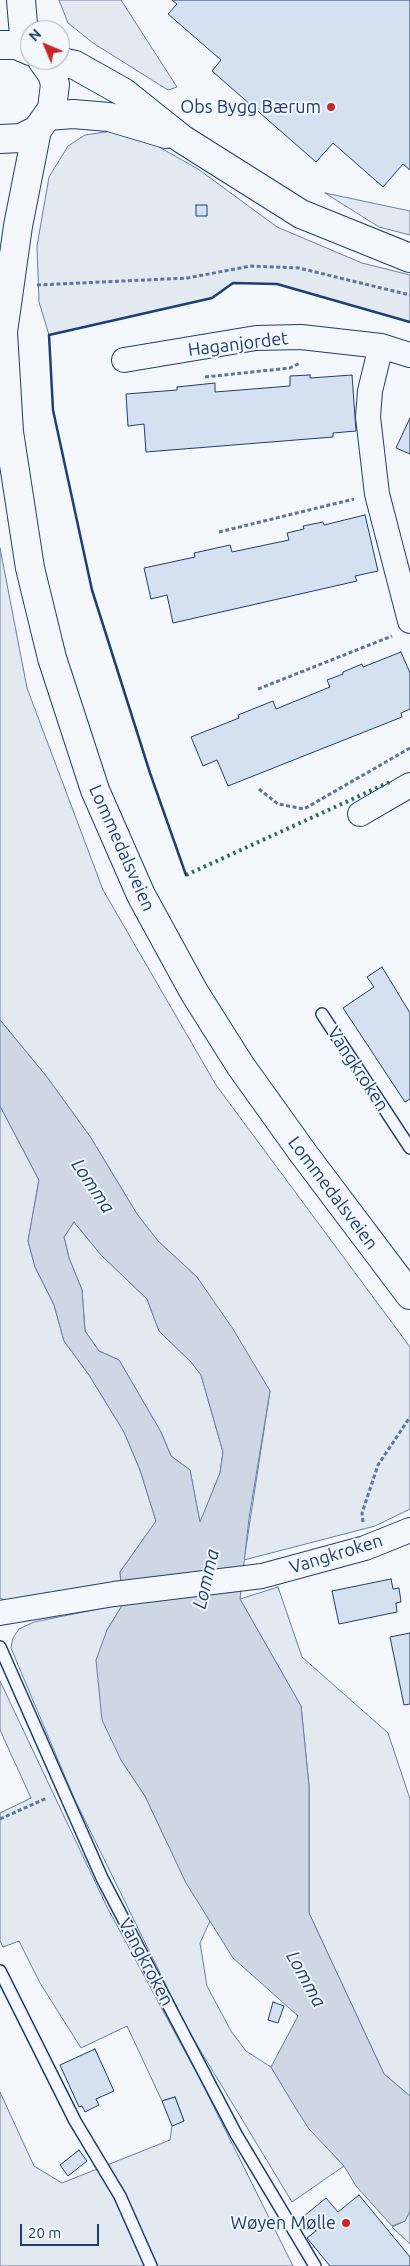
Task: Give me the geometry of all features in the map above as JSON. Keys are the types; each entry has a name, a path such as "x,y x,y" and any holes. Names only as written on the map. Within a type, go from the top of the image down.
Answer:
{"main road":[{"path":"20,0 22,20"},
{"path":"70,64 123,92 182,139 302,214 410,258"},
{"name":"Lommedalsveien","path":"47,70 52,74 54,100 42,123 18,226 2,324 9,432 30,568 40,612 69,713 106,815 160,932 240,1065 410,1295"},
{"path":"0,138 22,138 42,123 73,114 109,116 182,139"}],"street":[{"name":"Haganjordet","path":"124,360 256,338 301,337 381,346 410,355"},
{"path":"381,346 370,392 368,416 377,494 406,627"},
{"path":"360,814 410,785"},
{"name":"Vangkroken","path":"0,1613 114,1594 262,1576 365,1548 410,1530"}],"lane":[{"name":"Vangkroken","path":"322,1014 410,1148"},
{"name":"Vangkroken","path":"0,1647 102,1878 236,2134 315,2266"},
{"path":"0,1971 75,2121 120,2196 152,2266"}],"path":[{"path":"32,285 188,278 250,266 300,268 410,295"},
{"path":"205,377 290,368 316,356 336,340"},
{"path":"219,532 377,494"},
{"path":"258,689 406,627"},
{"path":"259,788 278,804 304,809 410,748"},
{"path":"365,1548 362,1513 378,1465 410,1417"},
{"path":"0,1819 63,1791"}],"shaded area":[{"path":"59,0 121,0 177,87 168,90 93,43 70,25 70,20 67,20"},
{"path":"112,131 145,139 198,169 277,227 362,263 410,275 410,322 277,284 233,283 212,298 49,335 39,302 37,246 49,177 68,146 85,135"},
{"path":"325,193 410,211 410,235 379,227"},
{"path":"0,548 27,688 103,890 216,1085 410,1347 410,1509 375,1526 244,1560 270,1391 197,1277 158,1241 137,1214 91,1138 47,1077 0,1020"},
{"path":"0,1106 39,1180 28,1241 35,1267 54,1305 64,1341 89,1375 124,1432 140,1470 156,1521 120,1572 121,1583 7,1601 0,1598"},
{"path":"74,1222 101,1255 147,1299 159,1331 191,1362 201,1375 223,1452 220,1473 200,1523 190,1470 171,1456 161,1432 119,1360 99,1351 85,1331 82,1290 69,1258 64,1237"},
{"path":"278,1587 302,1657 388,1733 410,1799 410,2096 384,2074 309,1913 309,1786 301,1706 240,1599"},
{"path":"123,1604 107,1630 121,1760 145,1796 186,1882 210,1921 200,1943 207,1986 231,2031 246,2051 271,2067 309,2128 344,2166 292,2202 188,2030 74,1798 11,1648 13,1638 19,1629 34,1622"},
{"path":"0,1681 107,1907 201,2081 293,2266 0,2266 0,2092 34,2166 62,2183 170,2140 172,2126 184,2121 175,2097 162,2101 127,2026 81,2048 40,1983 19,1941 3,1947 0,1941 0,1813 31,1798 0,1730"},
{"path":"410,2211 410,2244 392,2227 405,2221"}],"water":[{"name":"Lomma","path":"0,1020 47,1077 91,1138 137,1214 158,1241 197,1277 233,1329 270,1391 249,1518 240,1599 301,1706 309,1786 309,1913 384,2074 410,2096 410,2211 405,2221 392,2226 356,2186 344,2166 309,2129 271,2067 298,2016 233,1958 186,1883 145,1796 121,1760 102,1720 96,1660 107,1630 123,1604 120,1572 156,1521 140,1470 124,1432 89,1375 64,1341 54,1305 35,1267 28,1241 39,1180 0,1106","holes":["74,1222 101,1255 147,1299 159,1331 191,1362 201,1375 223,1452 220,1473 200,1522 190,1470 171,1456 161,1432 119,1360 99,1351 85,1331 82,1290 69,1258 64,1237"]}],"building":[{"name":"Obs Bygg Bærum","path":"172,0 410,0 410,170 403,164 383,187 333,143 316,162 212,71 221,60 168,14 177,4"},
{"path":"196,205 207,205 207,216 196,216"},
{"path":"310,375 310,378 352,375 356,431 333,433 333,437 146,452 144,424 128,426 126,394 177,390 177,387 215,383 215,392 290,386 290,376"},
{"path":"410,418 410,454 396,448"},
{"path":"365,515 378,571 355,576 357,581 173,623 167,595 151,599 144,568 195,557 194,553 230,545 232,552 289,540 287,533 304,529 303,526 323,522 324,525"},
{"path":"401,652 410,673 410,709 401,713 402,717 228,786 217,760 203,766 191,737 239,718 238,715 273,701 276,709 330,687 327,680 343,674 343,672 362,664 363,667"},
{"path":"382,967 410,1013 410,1099 405,1102 343,1008 374,987 367,977"},
{"path":"391,1579 393,1589 399,1588 401,1602 396,1603 397,1612 339,1624 332,1591"},
{"path":"410,1633 410,1704 404,1705 390,1637"},
{"path":"273,2002 284,2006 278,2023 268,2020"},
{"path":"95,2049 114,2091 96,2099 99,2105 85,2112 82,2106 79,2107 60,2065"},
{"path":"175,2097 184,2121 172,2126 162,2101"},
{"path":"79,2150 87,2161 68,2176 60,2165"},
{"name":"Wøyen Mølle","path":"359,2195 410,2257 410,2266 330,2266 307,2238 316,2231 304,2216 326,2198 338,2212"}],"hedge":[{"path":"186,875 392,781"}],"wall":[{"path":"186,875 150,773 92,590 53,410 49,335 212,298 233,283 277,284 410,322"}],"place":[{"name":"Obs Bygg Bærum","path":"331,107"},
{"name":"Wøyen Mølle","path":"346,2223"}]}
